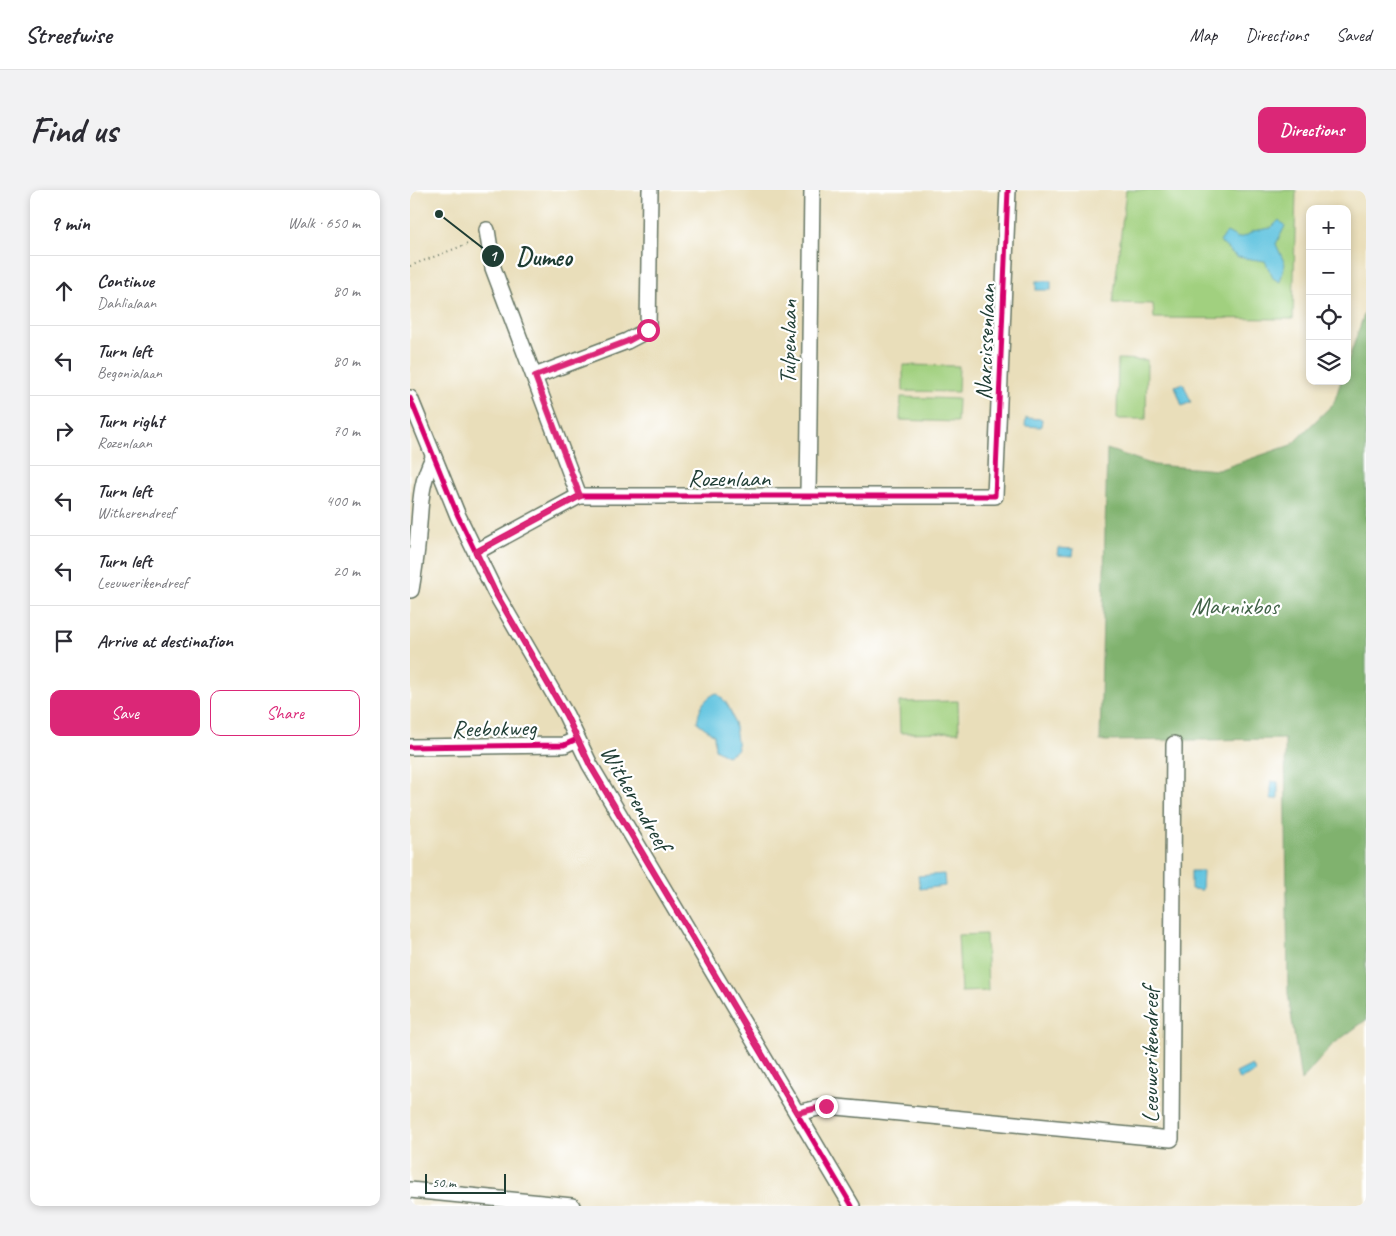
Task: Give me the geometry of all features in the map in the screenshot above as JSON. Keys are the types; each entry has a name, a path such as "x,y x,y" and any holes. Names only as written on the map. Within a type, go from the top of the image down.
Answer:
{"street":[{"path":"535,376 628,341 648,330 650,190"},
{"name":"Tulpenlaan","path":"808,495 812,190"},
{"name":"Narcissenlaan","path":"995,496 1008,190"},
{"path":"487,233 493,268 580,496"},
{"name":"Witherendreef","path":"410,398 458,516 495,592 566,715 590,765 852,1206"},
{"path":"412,583 425,473 433,458"},
{"name":"Rozenlaan","path":"476,552 580,496 995,496"},
{"name":"Reebokweg","path":"410,747 564,744 578,739"},
{"name":"Leeuwerikendreef","path":"797,1113 826,1106 1171,1139 1174,744"},
{"path":"410,1190 477,1201 572,1206"}],"path":[{"path":"410,266 487,233"}],"green space":[{"path":"1126,190 1296,190 1293,319 1154,318 1153,304 1113,303"},
{"name":"Marnixbos","path":"1366,309 1366,1020 1332,1045 1301,1081 1288,993 1285,739 1100,741 1107,449 1154,465 1218,470 1291,445 1334,403 1340,385 1351,385 1351,352"},
{"path":"1118,359 1147,360 1146,419 1117,419"},
{"path":"903,365 959,366 958,392 903,391"},
{"path":"901,397 958,399 957,422 900,420"},
{"path":"958,701 959,732 900,733 899,702"},
{"path":"986,934 988,991 961,992 958,935"}],"water":[{"path":"1279,220 1285,226 1276,244 1285,264 1280,282 1273,278 1265,261 1237,257 1220,242 1227,232 1238,238 1246,236 1253,231 1271,228"},
{"path":"1036,281 1051,281 1051,290 1036,290"},
{"path":"1183,383 1191,402 1182,406 1175,386"},
{"path":"1026,418 1042,419 1041,427 1025,426"},
{"path":"1058,548 1074,549 1073,556 1057,555"},
{"path":"716,693 727,704 735,725 738,749 727,756 715,749 714,735 697,722 702,705"},
{"path":"1271,781 1278,782 1278,799 1271,799"},
{"path":"1191,871 1203,871 1202,890 1191,889"},
{"path":"944,874 945,886 920,889 918,876"},
{"path":"1252,1065 1256,1072 1239,1080 1236,1073"}],"cycle path":[{"path":"476,552 579,496 995,496 1008,190"},
{"path":"410,398 458,516 495,592 566,715 590,765 852,1206"},
{"path":"410,747 564,745 577,739"}],"place":[{"name":"Dumeo","path":"439,214"}],"route":[{"path":"648,330 628,341 535,376 580,496 476,552 495,592 566,715 590,765 797,1113 826,1106"}]}
